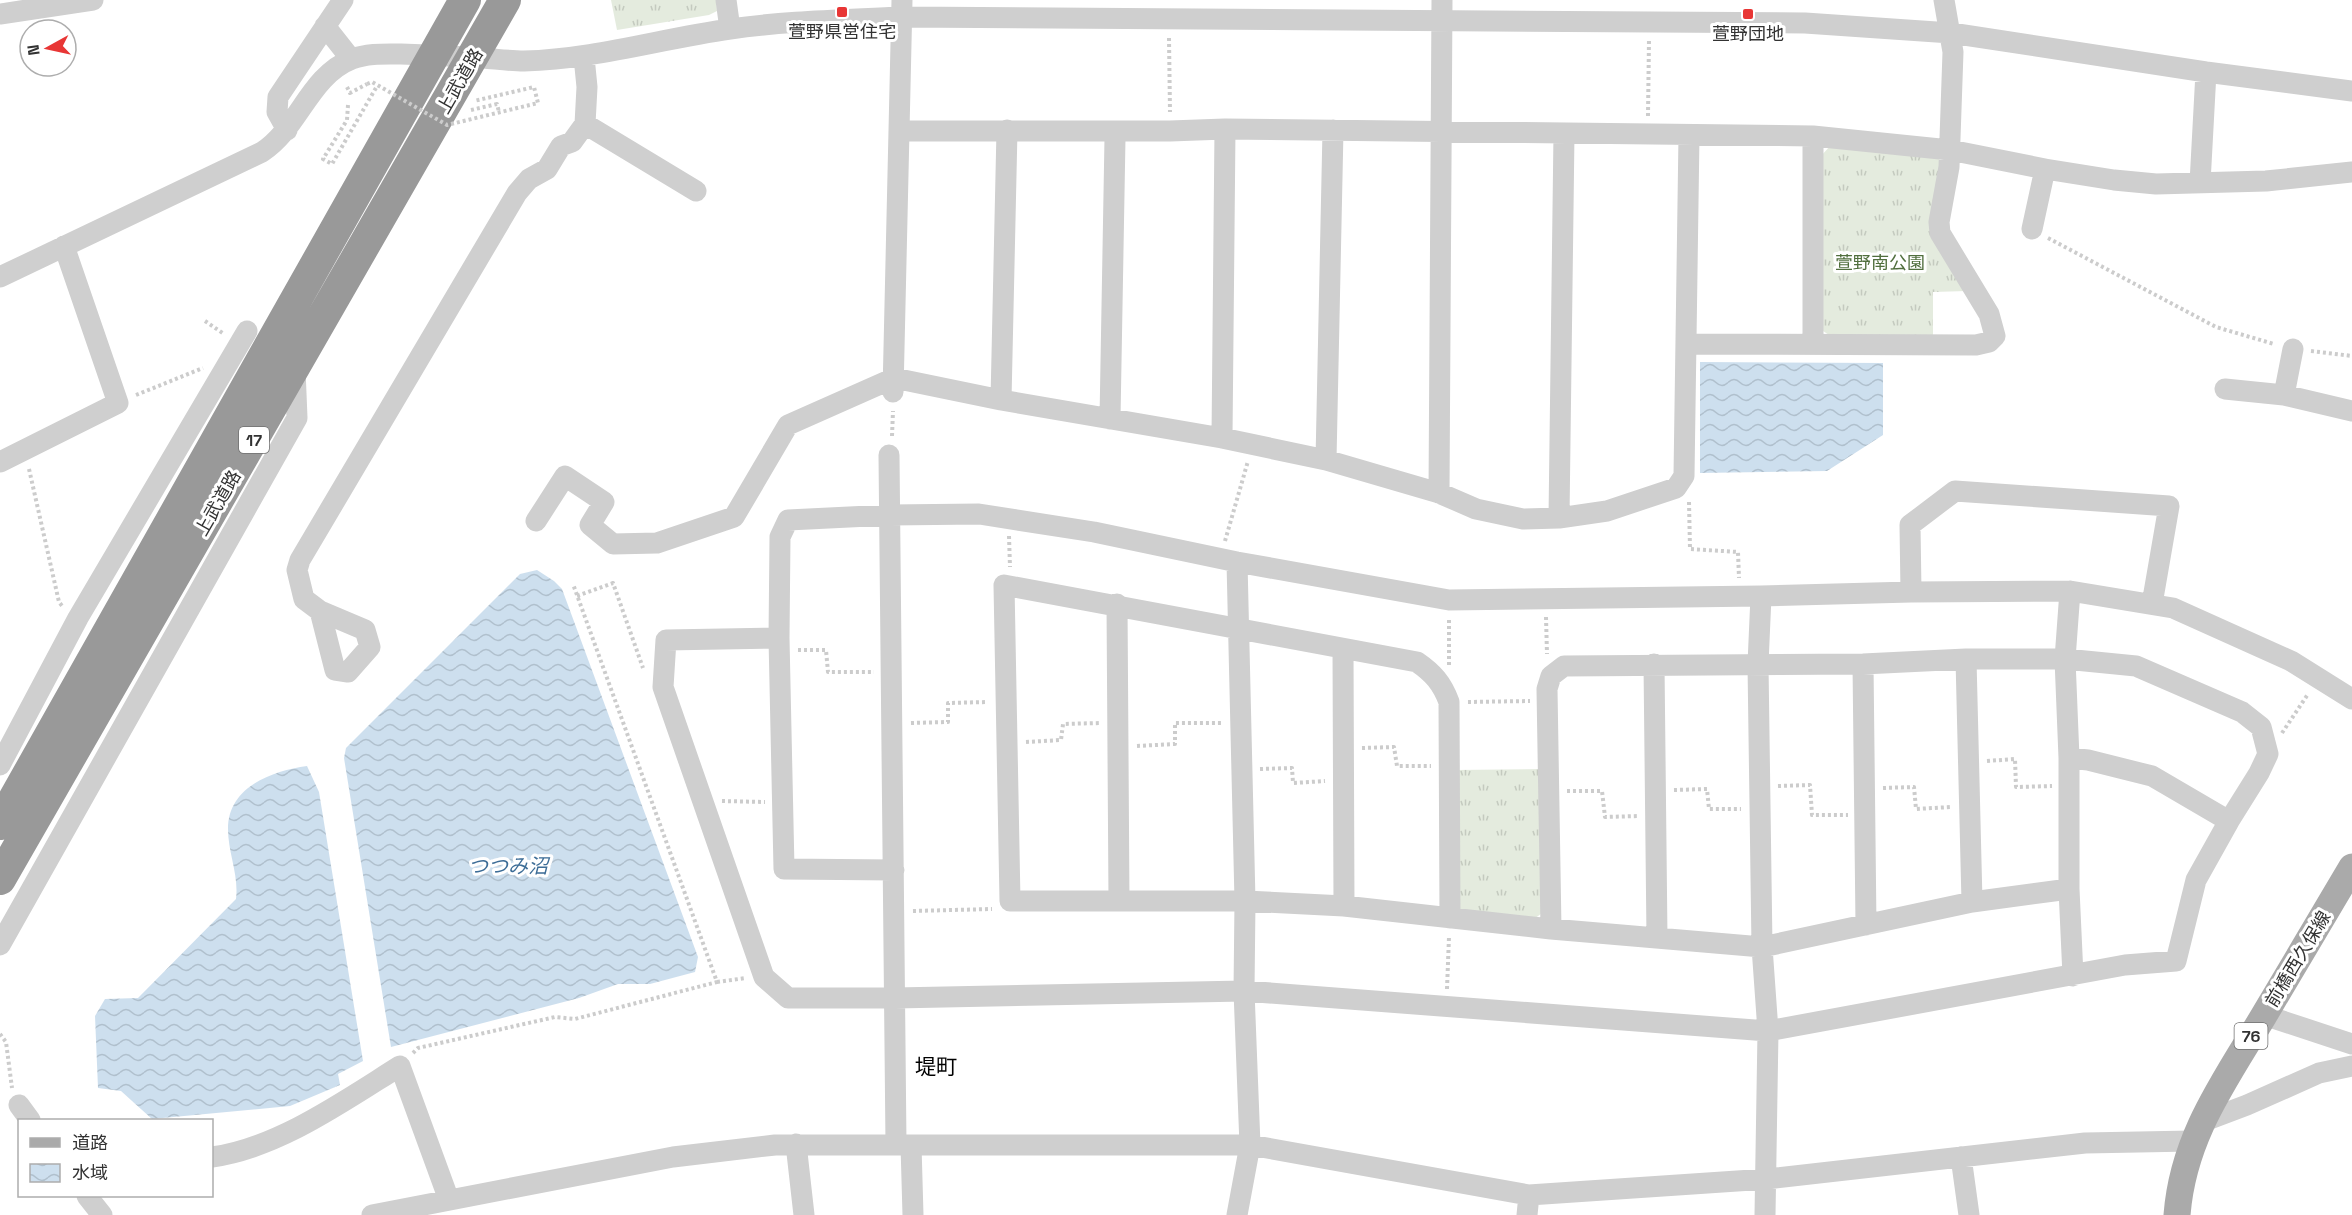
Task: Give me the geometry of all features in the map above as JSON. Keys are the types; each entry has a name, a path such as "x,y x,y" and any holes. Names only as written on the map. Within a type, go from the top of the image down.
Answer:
{"highway":[{"name":"上武道路","path":"0,824 465,0"},
{"name":"上武道路","path":"0,879 474,58 505,0"}],"main road":[{"name":"前橋西久保線","path":"2177,1215 2178,1192 2197,1132 2352,867"}],"street":[{"path":"0,14 93,0"},
{"path":"286,130 277,112 278,97 342,0"},
{"path":"726,0 730,29"},
{"path":"1439,493 1442,0"},
{"path":"1687,344 1976,345 1989,342 1995,336 1989,314 1940,233 1939,222 1949,168 1953,52 1944,0"},
{"path":"893,385 902,9"},
{"path":"0,277 273,146 319,84 333,70 351,59 366,55 435,55 521,61 584,57 730,29 902,9 1442,22 1805,23 1951,33 2205,72 2352,91"},
{"path":"326,26 351,59"},
{"path":"320,611 304,599 297,570 300,560 517,193 530,179 547,169 561,146 572,142 585,124 588,87 584,57"},
{"path":"2200,183 2205,72"},
{"path":"585,124 696,191"},
{"path":"899,131 1225,129 1813,136 1950,150 2045,169 2135,182 2266,181 2352,172"},
{"path":"1222,438 1225,129"},
{"path":"1001,400 1006,130"},
{"path":"1326,460 1333,130"},
{"path":"1559,518 1564,133"},
{"path":"536,521 565,476 604,502 590,525 613,544 657,543 734,517 788,425 893,385 1001,400 1222,438 1326,460 1439,493 1476,509 1523,519 1559,518 1607,511 1676,488 1684,476 1689,135"},
{"path":"1813,136 1813,343"},
{"path":"1110,419 1115,138"},
{"path":"2032,229 2045,169"},
{"path":"0,462 118,403 64,246"},
{"path":"0,765 78,618 247,331"},
{"path":"2284,395 2294,349"},
{"path":"0,945 297,418 295,369"},
{"path":"2225,389 2284,395 2352,411"},
{"path":"890,455 895,999 904,1145 913,1215"},
{"path":"1911,592 1910,525 1956,491 2169,506 2152,604"},
{"path":"894,870 784,869 779,644 780,537 788,520 979,514 1094,532 1229,560 1449,600 2070,591 2172,608 2291,661 2352,699"},
{"path":"1229,560 1238,628 1245,901 1244,991 1250,1146 1237,1215"},
{"path":"1450,918 1449,702 1444,688 1434,674 1417,662 1117,604 1004,585 1010,901 1245,901 1344,906 1450,918 1551,929 1762,946 1972,902 2069,889"},
{"path":"2070,591 2065,659 2069,758 2069,889 2073,976"},
{"path":"1761,596 1758,664 1762,946 1768,1031 1765,1215"},
{"path":"1117,604 1119,901"},
{"path":"779,644 666,640 663,687 764,976 788,998 895,999 1244,991 1768,1031 2125,965 2176,961 2196,880 2268,754 2261,727 2242,712 2136,666 2065,659 1966,659 1863,664 1564,666 1551,676 1547,695 1551,929"},
{"path":"1343,649 1344,906"},
{"path":"1966,659 1972,902"},
{"path":"1654,664 1657,938"},
{"path":"1863,664 1866,925"},
{"path":"2069,758 2088,760 2152,776 2229,821"},
{"path":"2264,1015 2352,1044"},
{"path":"372,1215 673,1157 796,1144 1250,1146 1528,1205 2197,1132 2319,1073 2352,1065"},
{"path":"213,1156 245,1148 294,1130 400,1066 449,1200"},
{"path":"796,1144 804,1215"},
{"path":"1961,1157 1969,1215"},
{"path":"88,1197 102,1215"}],"path":[{"path":"1647,134 1649,32"},
{"path":"1169,34 1170,131"},
{"path":"347,87 350,93 372,82 447,125 538,103 534,87 474,101"},
{"path":"348,105 347,120 322,159 332,164 377,86"},
{"path":"471,110 497,104 499,112"},
{"path":"2032,229 2216,327 2294,349 2352,356"},
{"path":"118,403 202,367 222,376"},
{"path":"1229,560 1253,445"},
{"path":"24,451 59,602 78,618"},
{"path":"1689,491 1690,549 1738,552 1740,596"},
{"path":"1009,531 1011,586"},
{"path":"577,596 613,583 654,699 666,695"},
{"path":"573,584 717,982"},
{"path":"1449,600 1449,702 1547,695 1545,598"},
{"path":"779,644 826,650 828,672 892,672"},
{"path":"2268,754 2311,689"},
{"path":"892,723 948,722 948,703 1007,702"},
{"path":"1008,743 1061,740 1063,724 1118,722"},
{"path":"1118,746 1175,744 1175,723 1240,723"},
{"path":"1344,748 1394,747 1397,766 1450,766"},
{"path":"1968,762 2015,759 2016,787 2069,785"},
{"path":"1241,770 1292,768 1293,783 1344,780"},
{"path":"1760,786 1810,785 1812,815 1865,814"},
{"path":"1864,789 1914,786 1916,808 1969,806"},
{"path":"1656,791 1707,789 1709,809 1760,809"},
{"path":"1549,792 1602,791 1605,817 1656,815"},
{"path":"703,801 784,802"},
{"path":"894,911 999,909 1015,901"},
{"path":"1446,1006 1450,918"},
{"path":"400,1066 418,1048 555,1017 575,1019 717,982 764,976"},
{"path":"0,1034 6,1042 21,1107"}],"green space":[{"path":"611,0 716,0 717,11 709,15 617,30"},
{"name":"萱野南公園","path":"1832,144 1935,155 1943,163 1931,230 1967,291 1933,292 1933,336 1832,337 1820,329 1820,157"},
{"path":"1545,769 1545,911 1531,921 1464,914 1456,904 1455,770"}],"water":[{"path":"1700,362 1883,363 1883,435 1827,471 1700,473"},
{"name":"つつみ沼","path":"537,570 562,589 698,957 695,972 650,984 618,984 579,998 391,1047 344,758 346,748 520,574"},
{"path":"307,766 319,792 363,1061 338,1074 340,1085 290,1106 152,1119 121,1091 98,1088 95,1016 105,999 138,998 236,899 236,881 228,829 230,814 235,802 254,784 267,777"}],"place":[{"name":"萱野県営住宅","path":"842,12"},
{"name":"萱野団地","path":"1748,14"}],"district":[{"name":"堤町","path":"936,1067"}]}
